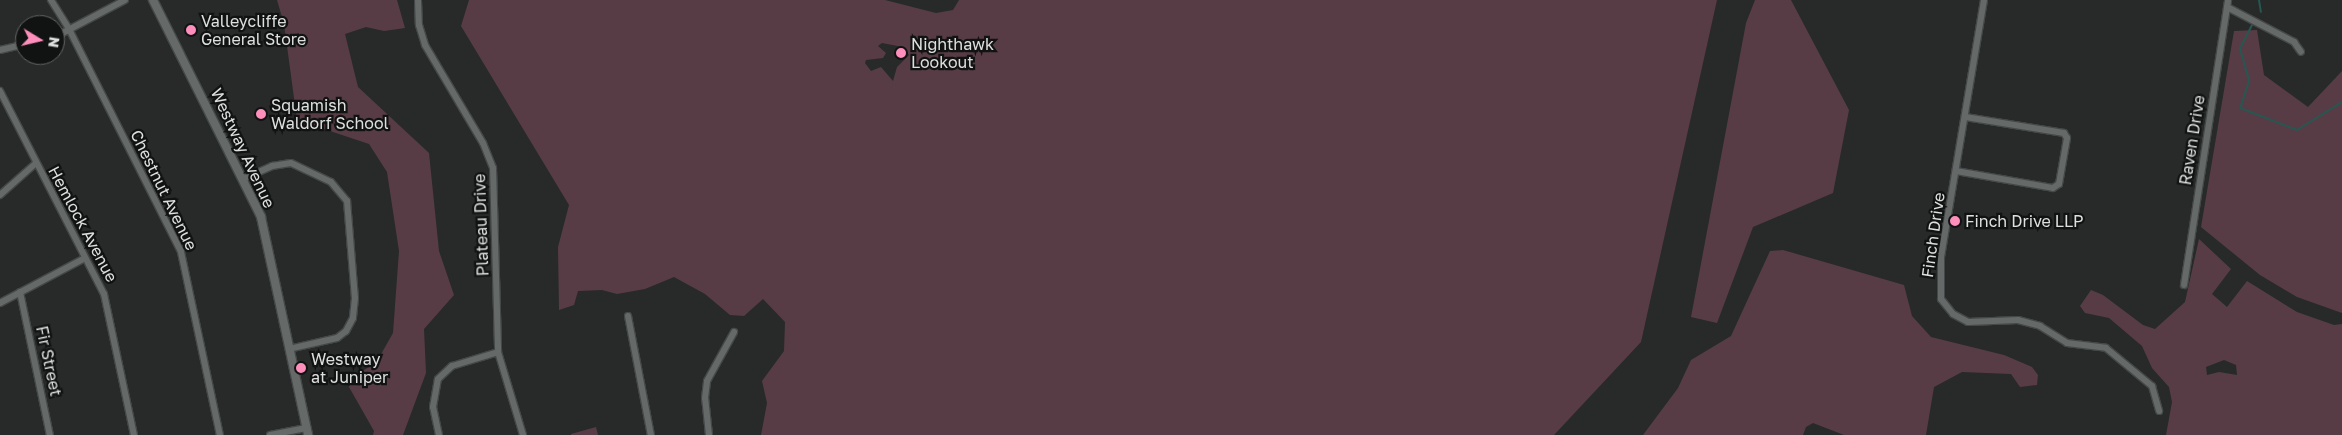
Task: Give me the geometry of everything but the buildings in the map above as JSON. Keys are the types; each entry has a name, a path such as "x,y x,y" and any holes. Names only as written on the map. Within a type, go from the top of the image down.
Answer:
{"street":[{"name":"Chestnut Avenue","path":"51,0 70,31 181,252 220,435"},
{"path":"65,33 125,0"},
{"name":"Westway Avenue","path":"153,0 243,179 264,226 308,431"},
{"name":"Plateau Drive","path":"418,0 419,25 425,45 483,143 493,168 498,352 522,435"},
{"name":"Finch Drive","path":"1984,0 1939,284 1941,299 1958,318 1974,322 2004,319 2025,321 2067,342 2106,348 2152,386 2159,411"},
{"path":"2228,4 2294,42 2301,52"},
{"name":"Raven Drive","path":"2184,285 2228,4"},
{"path":"0,50 15,46"},
{"name":"Hemlock Avenue","path":"0,91 104,294 134,435"},
{"path":"1956,171 2053,188 2058,184 2066,138 2064,133 1965,117"},
{"path":"0,195 36,163"},
{"path":"243,179 272,166 291,164 331,182 347,201 355,298 353,318 346,331 336,338 289,349"},
{"path":"0,303 86,258"},
{"name":"Fir Street","path":"20,292 50,435"},
{"path":"628,316 651,435"},
{"path":"709,435 705,398 708,381 734,332"},
{"path":"439,435 433,406 438,379 452,366 498,352"},
{"path":"270,435 308,431"}],"shaded area":[{"path":"277,0 397,0 405,28 384,31 366,27 345,34 358,87 429,153 439,251 454,295 424,329 426,373 403,435 373,435 374,431 349,387 352,377 376,363 393,333 399,251 387,172 369,144 297,120 284,24"},
{"path":"469,0 885,0 936,13 953,10 959,0 1717,0 1641,342 1554,435 761,435 767,403 762,381 784,351 785,322 763,299 744,316 730,315 705,294 674,277 645,289 617,294 602,290 578,291 574,305 559,310 558,247 569,205 461,26","holes":["882,43 903,47 909,55 897,67 893,81 881,67 871,71 865,63 866,60 883,58 886,53 878,46"]},
{"path":"1755,0 1791,0 1849,110 1833,193 1753,227 1717,323 1691,317 1746,23"},
{"path":"2257,30 2264,75 2308,107 2342,71 2342,313 2297,297 2260,275 2201,227 2234,31"},
{"path":"2199,239 2231,269 2212,294 2227,307 2247,281 2297,312 2334,325 2342,324 2342,435 2166,435 2172,402 2169,387 2152,368 2142,346 2109,318 2085,313 2080,306 2091,290 2103,295 2143,325 2155,329 2185,302","holes":["2224,360 2236,365 2237,375 2219,372 2207,375 2206,367"]},
{"path":"1783,250 1904,285 1912,316 1931,337 2004,355 2032,367 2038,375 2037,385 2020,387 2011,374 1962,372 1934,387 1926,435 1844,435 1813,423 1806,427 1803,435 1643,435 1678,388 1691,360 1731,336 1770,251"},
{"path":"596,427 598,435 571,435 571,434"}],"waterway":[{"path":"2259,0 2261,12"},
{"path":"2252,25 2240,49 2249,81 2240,108 2297,130 2342,102"}],"place":[{"name":"Valleycliffe General Store","path":"191,30"},
{"name":"Nighthawk Lookout","path":"901,53"},
{"name":"Squamish Waldorf School","path":"261,114"},
{"name":"Finch Drive LLP","path":"1955,221"},
{"name":"Westway at Juniper","path":"301,368"}]}
